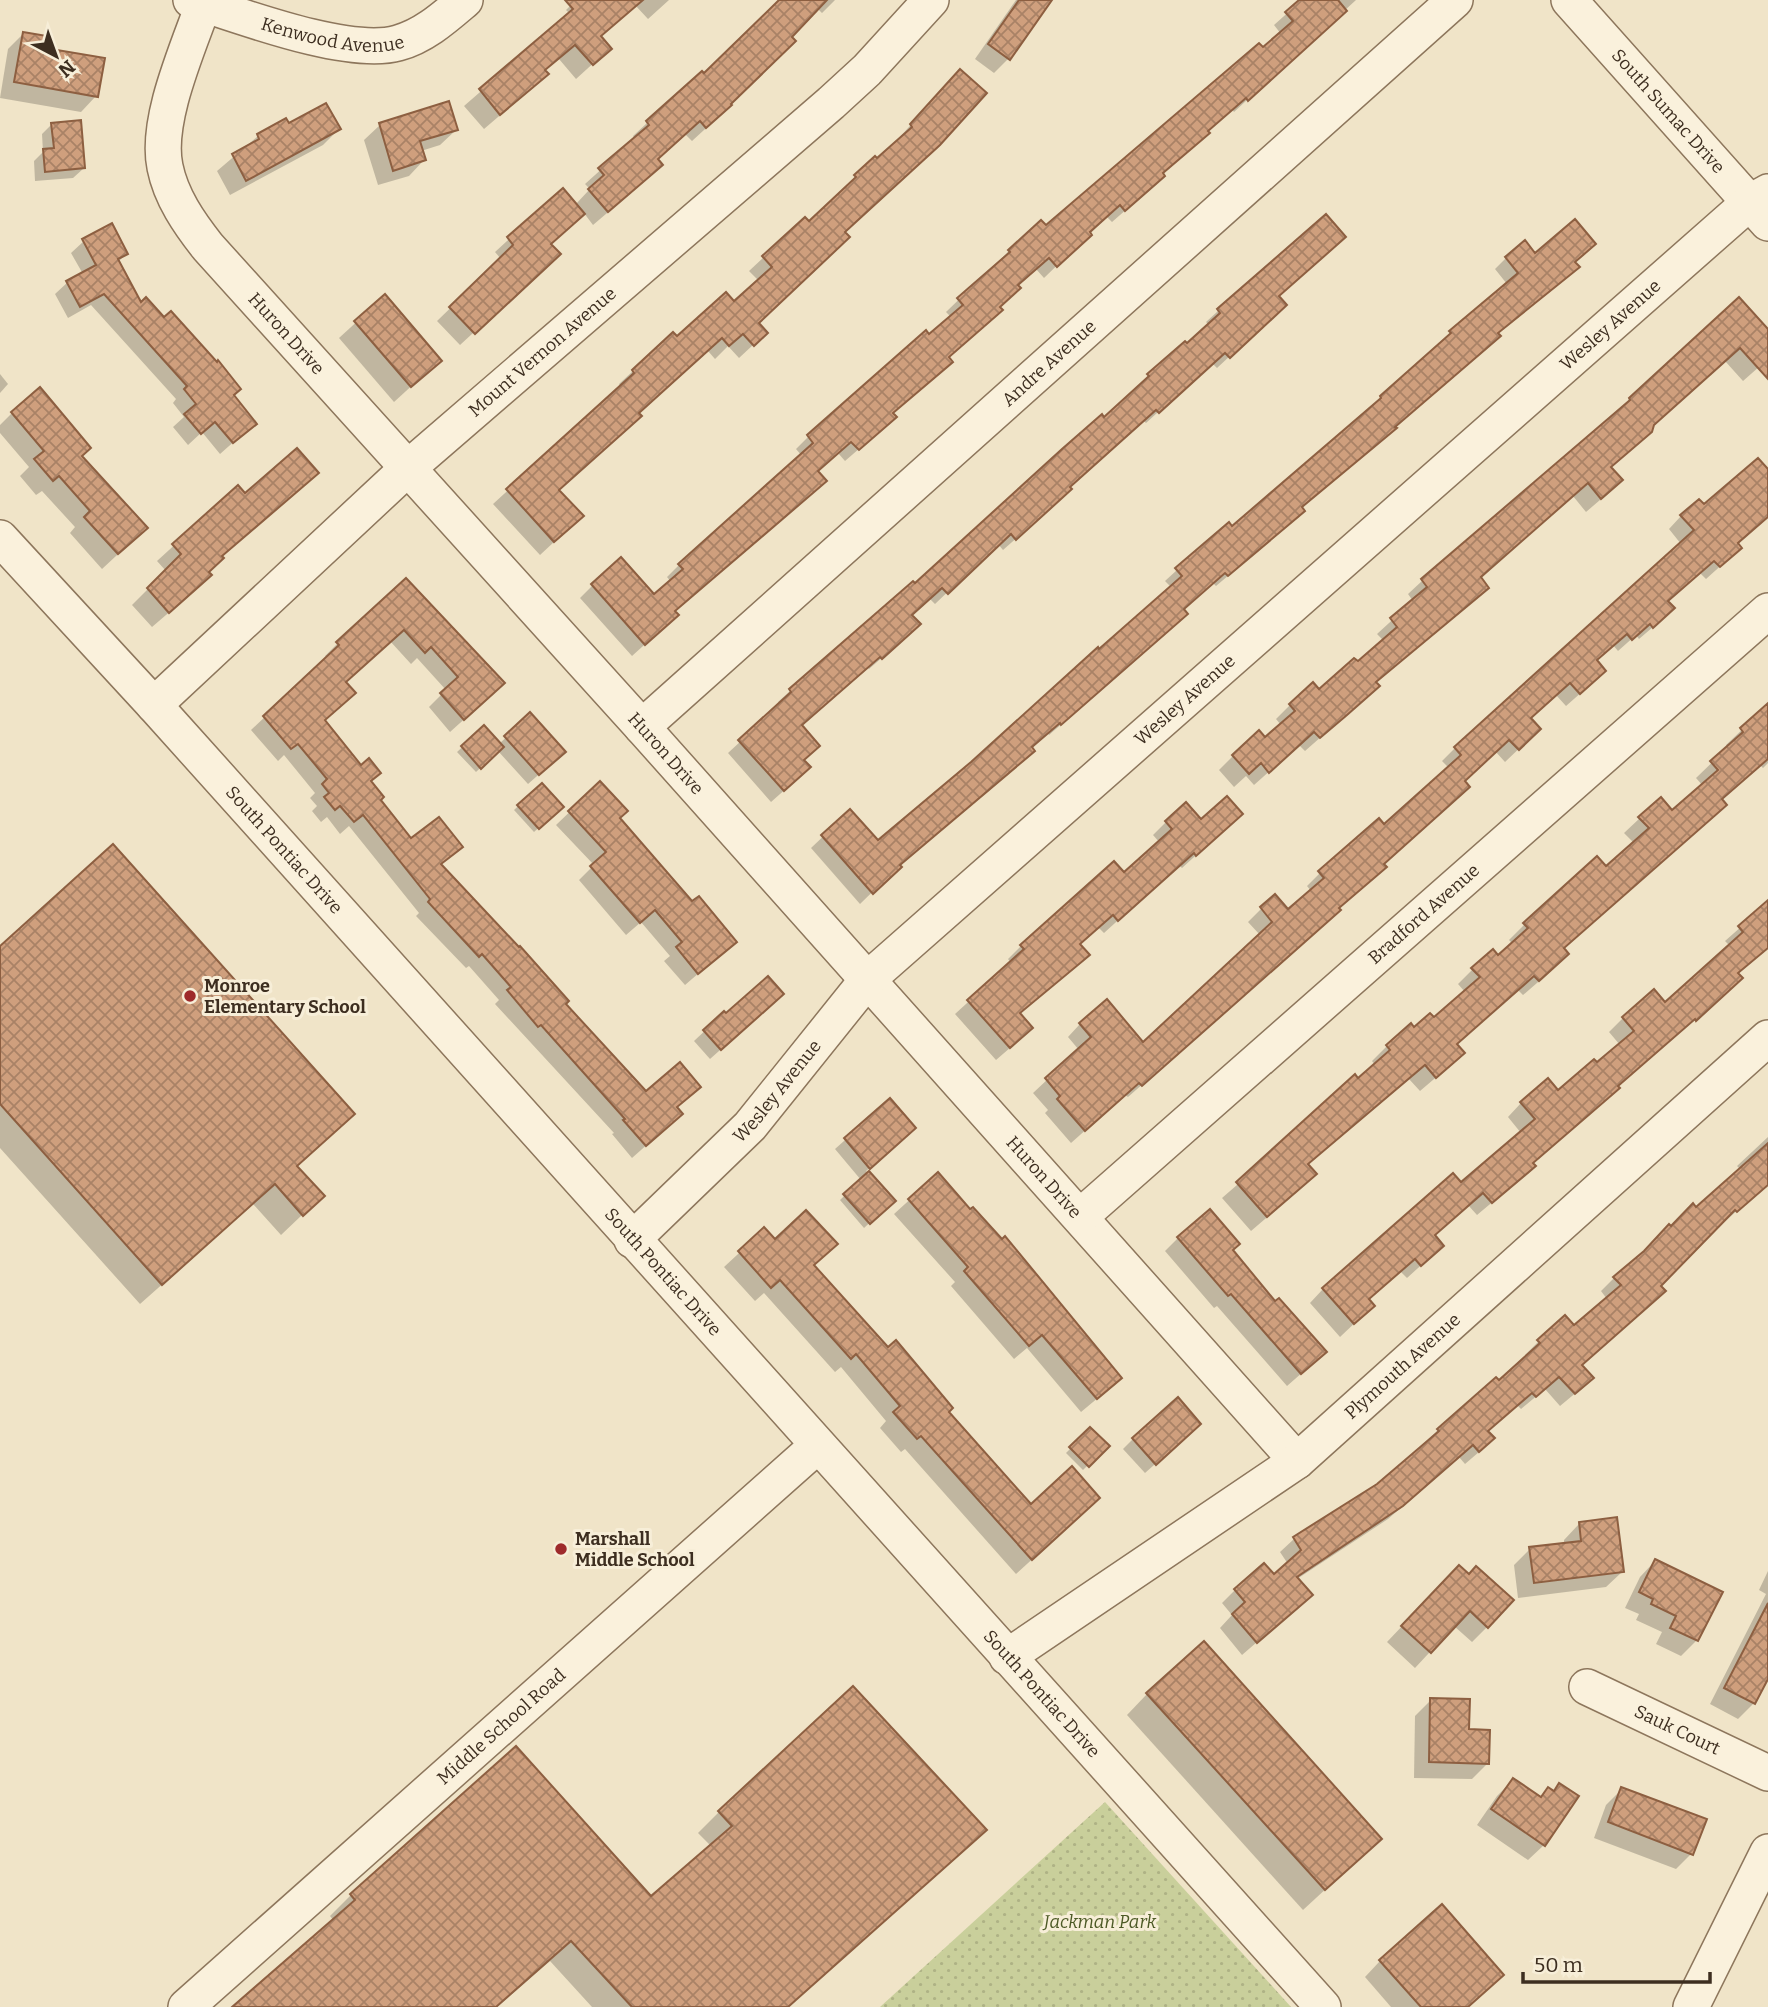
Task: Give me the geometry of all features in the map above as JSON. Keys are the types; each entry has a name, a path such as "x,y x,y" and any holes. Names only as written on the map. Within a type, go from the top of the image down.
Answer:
{"street":[{"name":"Kenwood Avenue","path":"200,1 308,36 360,46 398,44 428,30 465,0"},
{"name":"Mount Vernon Avenue","path":"154,705 408,468 831,103 912,24 931,0"},
{"name":"Andre Avenue","path":"642,727 1455,0"},
{"name":"South Sumac Drive","path":"1569,0 1762,206"},
{"name":"Huron Drive","path":"200,1 164,119 162,143 164,166 172,191 191,225 1081,1216 1297,1461"},
{"name":"Wesley Avenue","path":"632,1240 750,1126 868,979 1762,206"},
{"name":"South Pontiac Drive","path":"0,538 154,705 1323,2007"},
{"name":"Bradford Avenue","path":"1081,1216 1768,611"},
{"name":"Plymouth Avenue","path":"1007,1657 1297,1461 1768,1038"},
{"name":"Middle School Road","path":"186,2007 817,1446"},
{"name":"Sauk Court","path":"1587,1687 1768,1773"},
{"path":"1691,2007 1768,1852"}],"green space":[{"name":"Jackman Park","path":"1105,1802 1291,2007 880,2007"}],"building":[{"path":"565,0 643,0 601,36 612,49 593,65 575,45 545,70 549,74 500,115 479,89 573,9"},
{"path":"779,0 827,0 792,37 796,41 732,105 706,128 700,121 658,159 663,165 608,212 588,189 604,175 598,168 649,125 646,121 702,71 704,73"},
{"path":"1019,0 1052,0 1010,60 988,44"},
{"path":"1299,0 1338,0 1347,11 1248,101 1246,98 1208,131 1210,133 1163,173 1165,176 1125,211 1120,205 1057,267 1049,258 1018,285 1021,288 1000,307 1003,310 949,357 953,362 893,413 897,417 859,450 851,442 818,471 827,481 675,611 679,615 645,645 591,584 621,557 654,594 683,569 678,564 813,443 807,435 926,330 929,334 963,305 957,298 1010,252 1008,250 1041,220 1046,225 1259,43 1263,47 1293,21 1285,12"},
{"path":"23,32 47,36 45,48 105,58 98,97 14,82"},
{"path":"960,69 987,93 940,145 845,232 850,237 759,323 768,333 754,346 743,334 729,346 722,338 639,413 642,416 559,490 584,516 554,542 506,489 634,373 632,370 673,332 677,336 726,292 734,301 772,267 762,256 805,217 809,221 856,177 854,175 912,127 910,124"},
{"path":"449,101 458,130 420,141 426,160 393,171 379,123"},
{"path":"326,103 341,129 246,181 232,154 259,139 257,134 286,118 289,123"},
{"path":"81,120 85,168 45,172 43,149 54,148 51,123"},
{"path":"563,188 585,214 551,244 561,254 475,334 449,307 513,245 507,237"},
{"path":"1326,214 1346,237 1279,296 1287,305 1230,358 1225,353 1159,413 1156,410 1016,540 1011,534 948,594 942,588 912,615 921,624 802,725 820,746 804,760 811,767 784,791 738,740 791,692 789,689 913,581 915,583 1102,414 1104,417 1149,376 1147,374 1220,313 1217,309"},
{"path":"1575,219 1596,244 1575,262 1580,267 1498,333 1501,336 1302,507 1305,511 1228,576 1225,573 1184,609 1188,614 1032,747 1035,751 900,865 902,867 873,894 821,835 850,809 878,840 1182,576 1175,568 1229,522 1232,526 1381,398 1380,396 1451,333 1449,331 1518,273 1505,257 1525,240 1535,253"},
{"path":"112,223 128,254 118,259 141,302 146,297 164,317 171,311 217,362 218,360 241,389 234,395 257,424 233,443 215,422 201,434 184,414 196,404 184,389 187,386 104,294 80,307 66,281 96,265 82,239"},
{"path":"385,294 442,361 411,387 354,321"},
{"path":"1739,297 1768,329 1768,379 1740,348 1611,467 1623,480 1601,499 1588,483 1481,577 1489,588 1376,682 1380,686 1347,715 1320,738 1314,732 1269,773 1261,763 1249,774 1232,755 1259,730 1265,737 1295,711 1289,704 1313,682 1319,689 1354,658 1358,661 1397,627 1390,618 1427,587 1421,579 1630,400 1629,398"},
{"path":"40,387 91,448 82,456 148,528 118,554 84,517 90,511 59,476 53,481 34,459 44,451 11,412"},
{"path":"297,448 319,473 222,556 224,558 209,572 212,575 169,613 147,588 181,554 172,544 238,485 245,493"},
{"path":"1758,458 1768,469 1768,517 1738,543 1742,548 1720,567 1714,561 1668,601 1675,608 1653,628 1650,624 1632,640 1627,634 1597,660 1606,671 1580,694 1570,683 1531,718 1541,729 1519,750 1509,740 1465,781 1470,787 1384,864 1387,867 1339,908 1341,910 1142,1086 1139,1083 1085,1131 1057,1099 1060,1096 1045,1078 1091,1037 1079,1023 1107,999 1143,1042 1272,922 1260,907 1275,894 1288,909 1324,878 1318,871 1379,818 1384,824 1461,755 1454,747 1694,530 1680,515 1699,499 1704,504"},
{"path":"406,578 505,683 464,720 440,693 458,677 431,647 425,653 404,630 346,682 356,693 325,720 361,765 369,758 381,773 371,781 384,797 381,800 411,838 439,817 463,847 441,864 520,946 569,1001 566,1004 646,1091 680,1062 701,1087 677,1107 683,1114 646,1146 541,1025 538,1027 507,990 511,987 482,954 479,957 428,902 430,899 363,815 354,822 340,806 335,810 324,797 329,793 322,784 327,779 298,744 291,749 263,716 339,645 336,642"},
{"path":"1768,703 1768,759 1722,799 1727,805 1564,948 1569,954 1539,981 1534,976 1457,1044 1465,1053 1436,1078 1425,1065 1308,1164 1317,1174 1267,1217 1236,1182 1355,1074 1358,1078 1390,1050 1386,1045 1411,1023 1414,1027 1430,1013 1434,1017 1480,977 1471,968 1493,949 1498,955 1528,928 1523,923 1597,856 1606,866 1649,828 1638,817 1661,797 1672,810 1718,770 1710,761 1743,732 1740,728"},
{"path":"530,712 566,752 539,775 504,736"},
{"path":"484,725 504,747 481,769 461,746"},
{"path":"600,781 628,811 620,818 692,901 699,896 737,942 698,974 676,947 682,942 655,910 640,923 590,866 606,852 568,811"},
{"path":"542,783 564,807 539,829 517,805"},
{"path":"1227,796 1243,814 1196,856 1194,853 1118,921 1113,915 1080,944 1090,955 1020,1013 1033,1028 1010,1048 967,1000 1024,949 1020,945 1114,861 1124,872 1172,829 1165,821 1186,802 1201,819"},
{"name":"Monroe Elementary School","path":"113,844 355,1114 297,1166 325,1196 303,1216 275,1184 162,1285 0,1104 0,946"},
{"path":"1768,900 1768,948 1738,973 1743,978 1618,1086 1620,1088 1533,1163 1536,1166 1492,1203 1483,1193 1435,1235 1444,1246 1421,1266 1415,1259 1369,1299 1375,1306 1354,1324 1322,1288 1453,1173 1461,1182 1535,1119 1520,1102 1548,1078 1558,1090 1594,1059 1597,1062 1634,1031 1622,1017 1654,989 1665,1002 1743,932 1738,926"},
{"path":"768,976 784,994 721,1050 703,1030"},
{"path":"890,1098 916,1128 870,1169 844,1138"},
{"path":"1768,1143 1768,1185 1737,1212 1735,1210 1661,1286 1666,1291 1582,1365 1594,1378 1575,1394 1559,1377 1536,1397 1532,1393 1488,1431 1495,1438 1479,1452 1473,1445 1403,1506 1297,1577 1313,1595 1257,1643 1232,1614 1245,1602 1234,1589 1264,1563 1274,1574 1301,1550 1293,1537 1377,1484 1496,1377 1499,1380 1540,1343 1537,1340 1565,1315 1574,1325 1621,1285 1613,1277 1644,1251 1669,1224 1671,1226 1693,1203 1696,1207"},
{"path":"869,1171 896,1201 870,1224 843,1194"},
{"path":"938,1172 970,1209 973,1207 1002,1239 1005,1236 1122,1378 1097,1399 1042,1335 1029,1346 964,1271 968,1267 908,1199"},
{"path":"1210,1209 1240,1244 1233,1250 1275,1301 1279,1298 1327,1352 1301,1374 1177,1237"},
{"path":"806,1210 838,1244 814,1265 888,1347 896,1340 953,1408 949,1412 1031,1504 1072,1466 1100,1498 1032,1560 921,1436 917,1439 893,1412 900,1406 856,1354 851,1359 780,1280 771,1288 738,1251 764,1227 775,1239"},
{"path":"1178,1397 1201,1424 1156,1465 1132,1438"},
{"path":"1090,1427 1110,1446 1089,1467 1069,1447"},
{"path":"1617,1517 1624,1572 1534,1583 1529,1547 1581,1541 1579,1522"},
{"path":"1655,1559 1723,1592 1698,1641 1670,1628 1676,1616 1651,1604 1653,1599 1639,1592"},
{"path":"1459,1565 1469,1574 1476,1566 1514,1600 1488,1628 1470,1611 1431,1653 1401,1626"},
{"path":"1768,1603 1768,1679 1755,1704 1724,1688"},
{"path":"1204,1641 1382,1839 1325,1890 1146,1693"},
{"path":"853,1686 987,1830 788,2007 632,2007 571,1941 496,2007 232,2007 355,1900 350,1894 516,1746 651,1896 732,1826 718,1811"},
{"path":"1430,1698 1470,1699 1469,1729 1490,1730 1489,1764 1429,1762"},
{"path":"1513,1778 1541,1797 1548,1787 1554,1791 1559,1783 1579,1796 1545,1846 1491,1809"},
{"path":"1621,1787 1707,1819 1693,1855 1608,1822"},
{"path":"1442,1904 1504,1975 1468,2007 1421,2007 1379,1960"}],"place":[{"name":"Monroe Elementary School","path":"190,996"},
{"name":"Marshall Middle School","path":"561,1549"}]}
